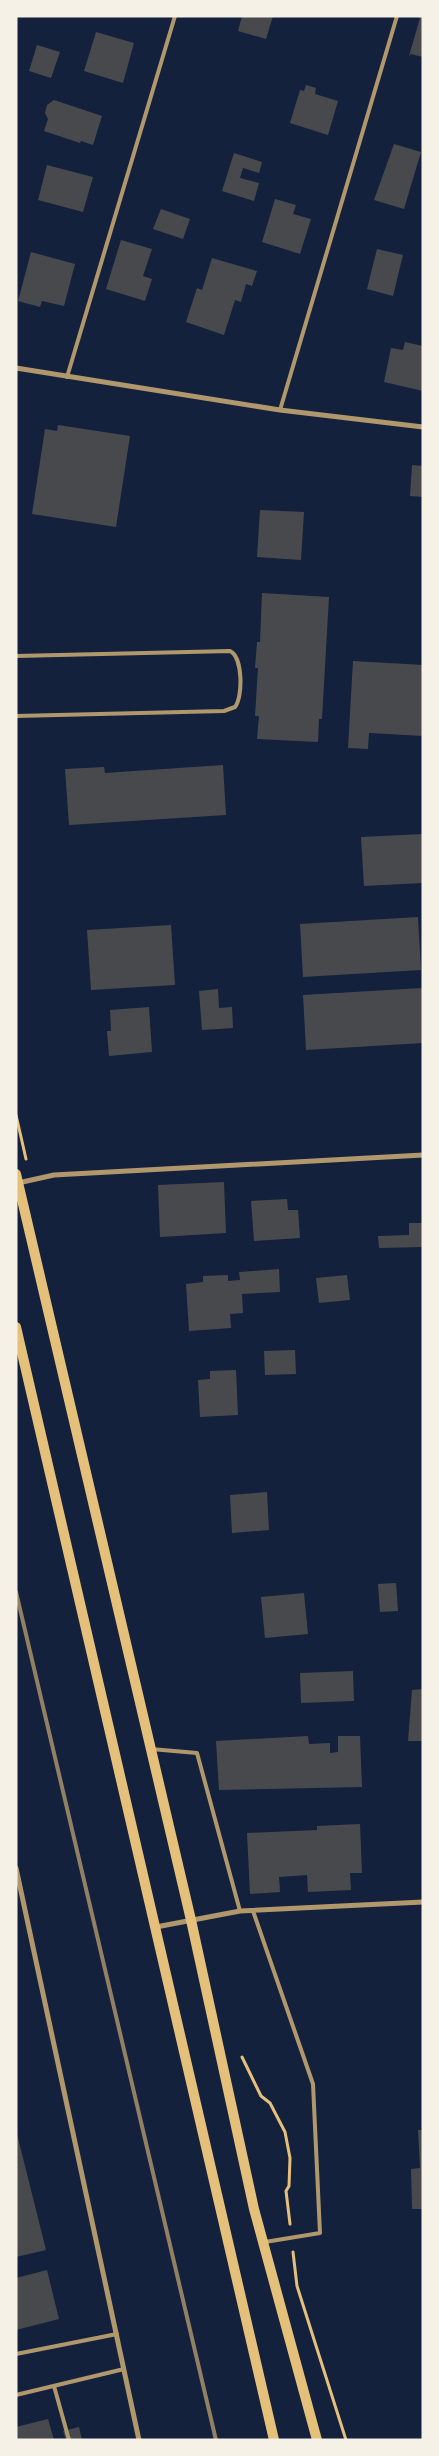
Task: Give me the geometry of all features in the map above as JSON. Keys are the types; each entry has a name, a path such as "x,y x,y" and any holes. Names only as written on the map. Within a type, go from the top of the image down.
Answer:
{"main road":[{"path":"17,1178 67,1398 191,1920 263,2242 317,2440"},
{"path":"16,1327 274,2440"}],"street":[{"path":"16,368 280,410 423,427"},
{"path":"17,1178 423,1155"},
{"path":"16,1868 139,2440"},
{"path":"156,1927 240,1911 423,1902"}],"lane":[{"path":"67,377 174,16"},
{"path":"280,410 397,16"},
{"path":"16,656 230,651 235,654 239,662 240,698 235,707 224,711 16,716"},
{"path":"150,1749 197,1753 240,1911"},
{"path":"253,1911 313,2084 320,2233 263,2242"},
{"path":"16,2354 117,2334"},
{"path":"16,2395 124,2369"},
{"path":"54,2386 69,2440"}],"path":[{"path":"261,2096 270,2103 285,2132 290,2158 289,2186 286,2191 297,2286 346,2440"}],"building":[{"path":"242,16 273,16 266,39 238,31"},
{"path":"416,16 423,17 423,57 411,54 409,56 420,18"},
{"path":"96,32 134,43 123,83 84,71"},
{"path":"37,45 60,52 51,78 29,71"},
{"path":"306,85 316,88 315,94 338,101 328,135 290,123 300,90 304,91"},
{"path":"54,100 102,116 93,145 81,141 80,143 44,131 48,119 45,113 47,105"},
{"path":"394,144 421,152 404,209 374,200"},
{"path":"234,153 262,162 259,173 243,168 240,178 259,183 254,201 222,191"},
{"path":"47,165 93,177 83,212 38,200"},
{"path":"275,199 296,205 293,214 311,219 300,254 262,242"},
{"path":"161,209 190,219 183,239 153,229"},
{"path":"121,240 152,249 143,276 152,279 145,301 106,289"},
{"path":"377,249 403,255 393,296 367,289"},
{"path":"31,252 75,264 64,306 42,301 40,307 18,301"},
{"path":"212,258 257,271 252,286 246,284 241,302 235,300 224,335 186,322 197,288 202,290"},
{"path":"405,342 423,346 423,391 384,382 391,348 403,350"},
{"path":"58,425 130,436 116,527 32,514 45,429 57,431"},
{"path":"412,465 423,466 423,497 410,496"},
{"path":"260,510 304,512 301,560 257,557"},
{"path":"262,593 329,597 322,719 319,719 318,742 257,739 259,716 255,716 258,668 255,668 257,642 260,642"},
{"path":"353,661 423,665 423,736 369,733 368,749 348,748"},
{"path":"223,765 226,815 69,825 65,769 104,767 105,773"},
{"path":"423,834 423,883 364,886 361,837"},
{"path":"418,917 421,970 303,977 300,924"},
{"path":"171,925 175,985 91,990 87,930"},
{"path":"422,988 423,1043 306,1050 303,995"},
{"path":"218,989 219,1008 232,1007 233,1028 202,1030 199,991"},
{"path":"149,1007 152,1052 109,1056 107,1031 111,1031 110,1010"},
{"path":"224,1182 226,1233 160,1237 158,1185"},
{"path":"287,1199 288,1210 298,1210 300,1238 254,1241 251,1201"},
{"path":"409,1223 422,1223 423,1247 379,1248 378,1236 409,1235"},
{"path":"279,1269 280,1292 242,1294 243,1313 230,1314 231,1328 189,1331 186,1284 203,1282 203,1276 228,1275 228,1281 240,1280 239,1272"},
{"path":"347,1275 350,1300 319,1303 316,1278"},
{"path":"295,1350 296,1374 265,1375 264,1351"},
{"path":"236,1370 238,1415 200,1417 198,1380 210,1379 210,1371"},
{"path":"267,1492 269,1530 232,1533 230,1495"},
{"path":"396,1583 398,1611 380,1612 378,1584"},
{"path":"304,1593 308,1634 265,1638 261,1597"},
{"path":"353,1671 354,1701 301,1703 300,1673"},
{"path":"423,1689 423,1741 408,1741 412,1690"},
{"path":"308,1736 309,1744 330,1743 330,1753 338,1752 338,1736 360,1736 362,1787 219,1790 216,1741"},
{"path":"360,1824 362,1873 350,1873 351,1890 308,1892 307,1875 279,1877 280,1892 250,1894 247,1833 317,1830 317,1826"},
{"path":"16,2130 46,2250 16,2257"},
{"path":"418,2130 423,2130 423,2209 412,2209 411,2169 420,2168"},
{"path":"47,2270 59,2319 16,2330 16,2278"},
{"path":"48,2419 54,2440 16,2440 16,2427"},
{"path":"79,2427 82,2440 66,2440 63,2431"}],"railway":[{"path":"16,1592 216,2440"}]}
